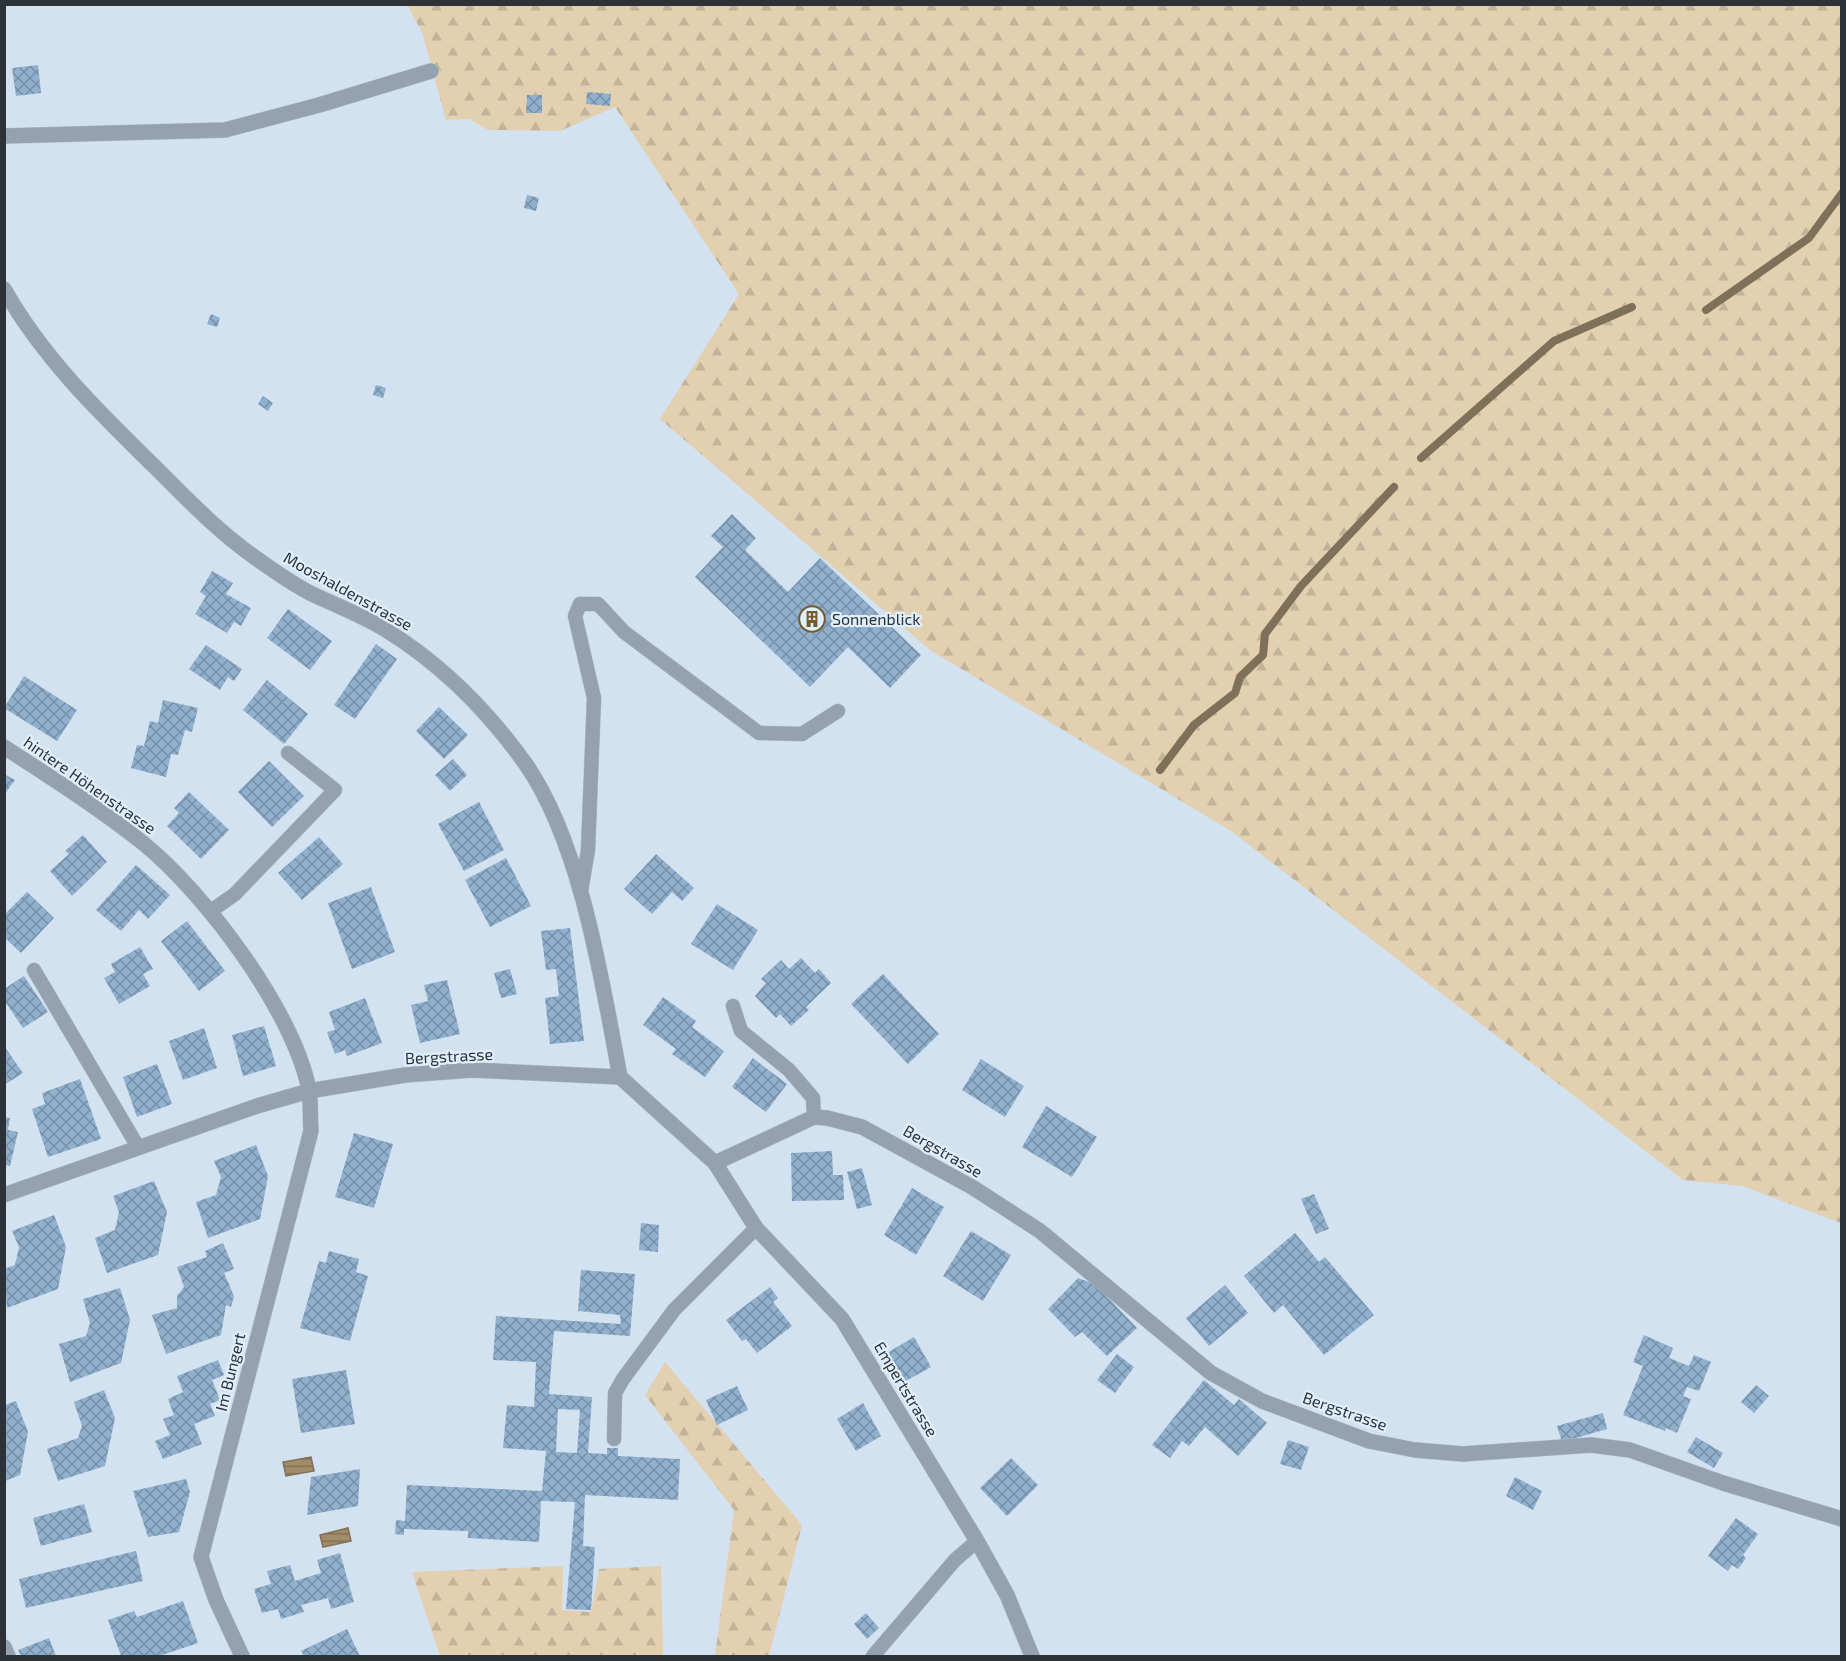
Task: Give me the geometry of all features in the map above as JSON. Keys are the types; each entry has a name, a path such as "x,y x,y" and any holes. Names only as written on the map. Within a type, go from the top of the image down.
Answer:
{"street":[{"path":"4,136 225,130 431,71"},
{"name":"Mooshaldenstrasse","path":"4,289 26,327 88,402 204,516 251,555 307,591 384,628 436,665 482,708 526,765 559,827 581,891 620,1077"},
{"name":"hintere Höhenstrasse","path":"4,747 71,790 145,845 211,911 285,1021 300,1058 309,1091"},
{"name":"Bergstrasse","path":"4,1195 138,1147 309,1091 405,1075 472,1070 620,1077"},
{"path":"620,1077 715,1163 814,1117"},
{"name":"Im Bungert","path":"242,1656 216,1600 201,1557 311,1131 309,1091"},
{"name":"Bergstrasse","path":"814,1117 862,1127 972,1187 1040,1231 1211,1373 1262,1401 1370,1441 1415,1450 1463,1454 1591,1445 1630,1450 1723,1484 1842,1519"},
{"name":"Empertstrasse","path":"715,1163 756,1228 842,1319 976,1541 1006,1595 1032,1656"},
{"path":"4,1647 8,1656"}],"lane":[{"path":"581,891 588,850 594,698 575,616 580,604 598,604 624,632 759,733 802,734 838,711"},
{"path":"211,911 235,894 335,790 288,753"},
{"path":"34,970 138,1147"},
{"path":"733,1006 741,1031 789,1070 813,1098 814,1117"},
{"path":"614,1439 615,1393 623,1379 674,1310 756,1228"},
{"path":"873,1656 955,1560 976,1541"}],"green space":[{"path":"407,5 1841,5 1841,1223 1742,1186 1683,1180 1231,831 930,650 660,419 739,294 615,107 560,131 488,130 469,119 446,120 422,32"},
{"path":"665,1362 802,1525 769,1656 715,1656 734,1510 645,1395"},
{"path":"563,1566 562,1610 591,1612 599,1569 661,1566 663,1656 440,1656 412,1572"}],"shaded area":[{"path":"311,1457 314,1471 286,1476 283,1462"},
{"path":"348,1528 351,1541 323,1547 320,1535"}],"building":[{"path":"38,65 41,93 16,96 12,68"},
{"path":"587,92 611,94 610,106 586,104"},
{"path":"527,95 542,95 542,113 526,113"},
{"path":"527,195 539,198 536,211 524,208"},
{"path":"211,314 220,318 217,327 207,324"},
{"path":"376,385 386,388 383,398 373,395"},
{"path":"263,396 273,403 268,411 258,404"},
{"name":"Sonnenblick","path":"732,514 756,538 745,550 788,592 820,558 921,655 890,688 848,647 810,687 695,577 723,547 711,536"},
{"path":"212,571 233,583 226,594 251,608 241,626 234,622 227,633 195,614 206,596 200,592"},
{"path":"288,609 332,641 310,670 267,638"},
{"path":"376,644 397,659 355,719 334,705"},
{"path":"206,645 242,669 234,681 228,677 220,690 189,669"},
{"path":"24,676 77,710 57,741 4,708"},
{"path":"267,680 308,714 284,744 243,710"},
{"path":"163,700 198,708 192,732 185,730 178,755 171,754 166,777 131,768 137,745 144,746 150,721 158,723"},
{"path":"439,707 468,735 444,759 416,731"},
{"path":"453,759 467,775 450,791 435,775"},
{"path":"269,761 304,796 272,827 238,792"},
{"path":"4,774 15,780 4,795"},
{"path":"189,792 229,830 201,859 167,826 179,813 174,808"},
{"path":"479,802 504,850 464,871 438,824"},
{"path":"83,835 107,862 72,896 50,871 69,854 65,851"},
{"path":"319,837 343,864 302,900 278,873"},
{"path":"656,854 694,888 682,901 672,892 652,914 624,889"},
{"path":"506,858 531,906 490,927 465,880"},
{"path":"136,865 170,895 148,919 139,910 121,931 96,910"},
{"path":"371,887 395,952 352,969 328,903"},
{"path":"27,892 54,918 21,953 4,937 4,915"},
{"path":"717,904 758,930 733,970 691,944"},
{"path":"187,921 225,971 199,991 161,941"},
{"path":"570,928 584,1041 550,1044 545,998 559,996 556,969 546,970 541,931"},
{"path":"140,947 153,969 143,974 150,986 119,1004 104,978 115,972 111,964"},
{"path":"801,958 815,973 819,969 831,983 806,1007 809,1010 791,1026 780,1014 776,1018 755,996 766,983 761,979 781,960 789,969"},
{"path":"510,969 517,994 501,998 494,973"},
{"path":"883,974 939,1034 908,1064 851,1004"},
{"path":"24,976 48,1012 23,1028 4,1000 4,989"},
{"path":"447,980 460,1034 420,1043 411,1005 428,1001 424,985"},
{"path":"663,997 696,1021 692,1027 724,1051 705,1077 672,1054 676,1049 643,1025"},
{"path":"365,998 382,1043 347,1056 345,1050 335,1054 327,1032 335,1030 329,1012"},
{"path":"264,1026 276,1066 243,1076 232,1035"},
{"path":"204,1028 217,1068 183,1080 169,1041"},
{"path":"4,1046 23,1073 4,1085"},
{"path":"753,1058 787,1084 766,1112 732,1087"},
{"path":"981,1059 1024,1086 1005,1117 962,1090"},
{"path":"157,1064 172,1104 137,1117 123,1077"},
{"path":"80,1079 101,1139 48,1157 32,1109 45,1104 42,1093"},
{"path":"1046,1106 1097,1137 1072,1177 1022,1147"},
{"path":"4,1117 10,1118 8,1130 18,1132 10,1166 4,1165"},
{"path":"354,1133 393,1144 374,1208 335,1197"},
{"path":"256,1145 268,1176 260,1219 208,1238 196,1202 216,1195 221,1177 214,1161"},
{"path":"832,1151 833,1175 843,1175 844,1200 792,1201 791,1153"},
{"path":"862,1168 872,1205 857,1209 847,1172"},
{"path":"154,1181 167,1212 158,1255 107,1273 95,1238 115,1230 119,1212 113,1196"},
{"path":"912,1188 944,1207 916,1255 884,1235"},
{"path":"1314,1194 1329,1229 1316,1234 1301,1199"},
{"path":"54,1215 66,1247 58,1289 7,1308 4,1269 15,1265 19,1247 12,1231"},
{"path":"641,1223 659,1225 658,1252 639,1250"},
{"path":"971,1231 1011,1255 983,1301 943,1276"},
{"path":"1295,1233 1319,1262 1325,1257 1374,1315 1324,1355 1283,1305 1274,1313 1244,1276"},
{"path":"223,1243 234,1269 224,1273 234,1296 231,1307 226,1305 221,1335 166,1354 152,1315 177,1308 177,1296 184,1287 177,1267 207,1257 205,1251"},
{"path":"329,1251 359,1259 356,1272 368,1276 350,1341 300,1328 319,1261 326,1263"},
{"path":"581,1270 635,1274 630,1336 554,1331 549,1394 592,1397 588,1453 607,1454 607,1448 618,1448 618,1456 680,1459 678,1500 585,1495 583,1546 595,1547 591,1610 566,1609 575,1502 541,1501 539,1542 468,1538 468,1531 404,1529 404,1535 395,1534 396,1520 405,1521 407,1485 542,1491 546,1451 503,1448 507,1405 534,1407 536,1362 493,1360 496,1316 621,1324 620,1315 578,1311","holes":["558,1409 580,1410 577,1453 556,1452"]},
{"path":"1078,1278 1095,1284 1137,1328 1107,1356 1082,1332 1075,1337 1048,1309"},
{"path":"1225,1285 1248,1313 1209,1346 1186,1318"},
{"path":"770,1287 778,1298 773,1302 792,1326 757,1353 746,1339 742,1341 726,1320"},
{"path":"120,1288 130,1320 121,1363 70,1382 59,1344 86,1336 90,1323 83,1299"},
{"path":"1644,1335 1673,1348 1669,1358 1689,1366 1694,1355 1711,1362 1699,1391 1687,1387 1683,1396 1691,1399 1677,1433 1666,1428 1665,1431 1623,1415 1643,1366 1633,1362"},
{"path":"914,1337 931,1367 904,1382 887,1353"},
{"path":"1117,1354 1134,1367 1115,1393 1097,1380"},
{"path":"218,1360 224,1375 212,1380 220,1400 210,1404 215,1416 194,1424 202,1444 163,1459 155,1441 170,1435 163,1419 174,1415 168,1399 183,1392 177,1376"},
{"path":"346,1370 355,1424 301,1433 292,1379"},
{"path":"1204,1380 1234,1405 1239,1399 1267,1423 1238,1456 1205,1427 1189,1446 1182,1441 1170,1458 1152,1445"},
{"path":"1756,1385 1769,1396 1754,1413 1741,1402"},
{"path":"737,1386 748,1410 717,1425 706,1400"},
{"path":"104,1390 115,1418 105,1466 58,1481 47,1449 78,1438 82,1426 74,1402"},
{"path":"16,1401 28,1432 20,1475 5,1481 5,1405"},
{"path":"863,1403 881,1436 856,1451 837,1419"},
{"path":"1603,1413 1607,1429 1562,1442 1557,1426"},
{"path":"1696,1437 1723,1453 1714,1468 1687,1452"},
{"path":"1288,1440 1309,1447 1301,1470 1280,1464"},
{"path":"1011,1458 1038,1485 1007,1516 980,1488"},
{"path":"360,1469 358,1506 307,1515 311,1477"},
{"path":"1515,1477 1542,1491 1533,1510 1506,1496"},
{"path":"186,1479 190,1492 179,1532 148,1537 133,1491"},
{"path":"84,1504 92,1532 41,1546 33,1518"},
{"path":"1736,1518 1758,1534 1743,1555 1746,1558 1738,1569 1732,1565 1728,1571 1708,1556"},
{"path":"136,1551 143,1581 26,1608 19,1579"},
{"path":"340,1553 354,1602 331,1609 328,1598 301,1605 304,1612 281,1619 278,1609 262,1613 254,1589 271,1584 267,1571 290,1565 295,1581 321,1573 317,1560"},
{"path":"183,1601 198,1643 159,1656 121,1656 108,1620 134,1611 137,1617"},
{"path":"866,1613 879,1628 867,1639 854,1624"},
{"path":"347,1629 360,1656 304,1656 301,1651"},
{"path":"49,1638 56,1656 21,1656 18,1650"}],"waterway":[{"path":"1706,310 1809,238 1842,193"},
{"path":"1421,458 1554,341 1632,307"},
{"path":"1160,770 1194,725 1235,693 1240,677 1263,655 1265,634 1301,586 1394,487"}],"place":[{"name":"Sonnenblick","path":"812,619"}]}
